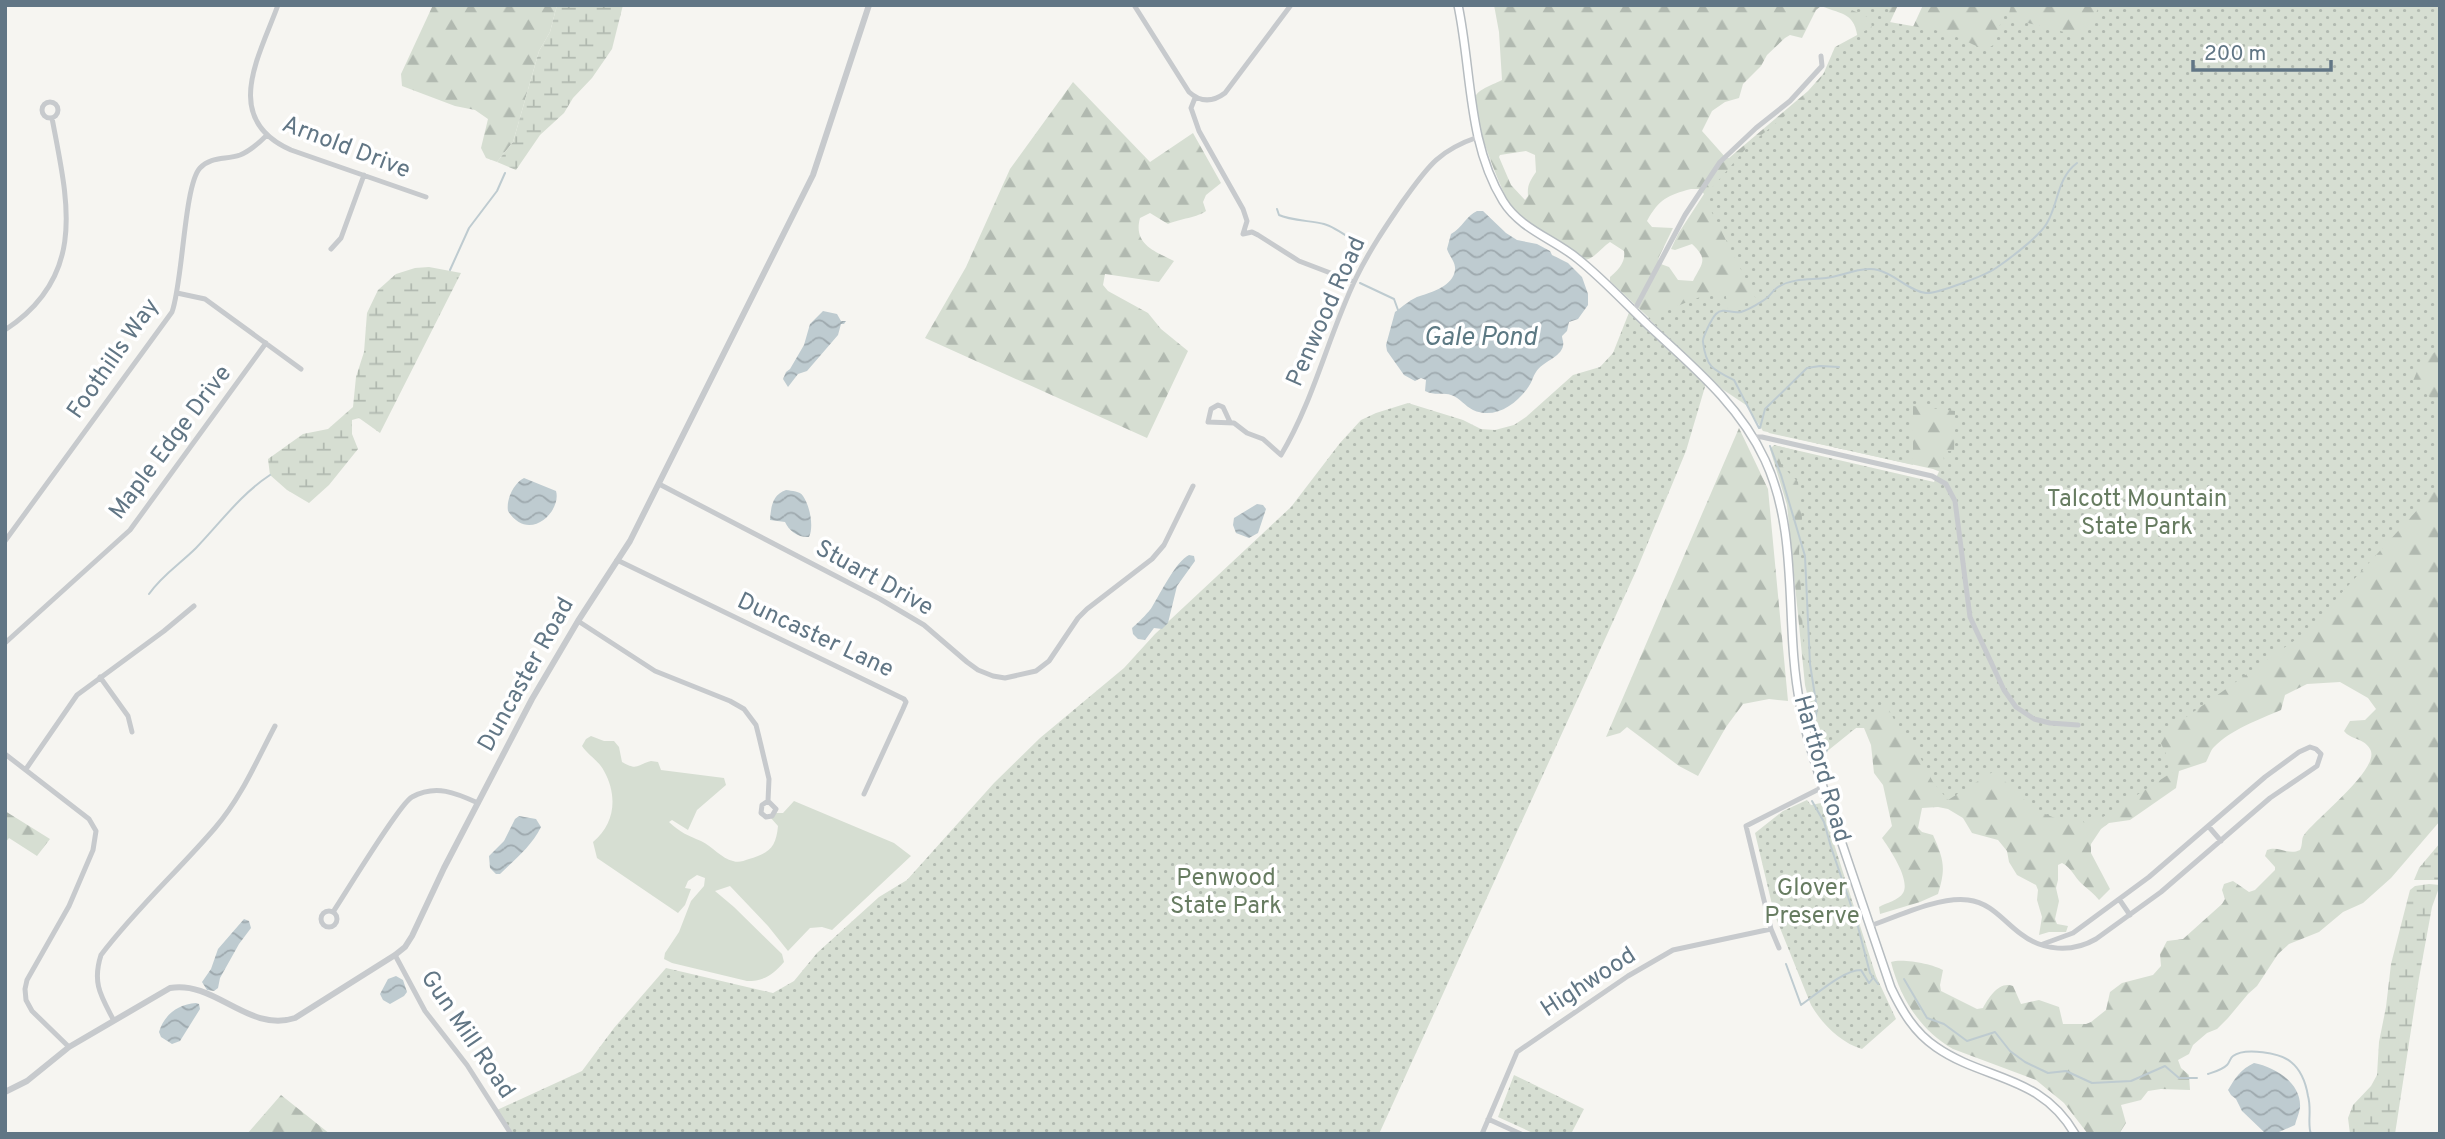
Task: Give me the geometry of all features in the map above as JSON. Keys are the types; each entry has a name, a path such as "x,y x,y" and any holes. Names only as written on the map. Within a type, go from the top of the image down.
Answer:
{"main road":[{"name":"Hartford Road","path":"1458,5 1467,56 1472,112 1478,137 1497,191 1511,212 1529,228 1576,257 1724,398 1754,437 1771,474 1783,517 1797,685 1810,747 1891,988 1905,1015 1914,1028 1948,1055 2030,1089 2059,1112 2074,1134"}],"street":[{"name":"Arnold Drive","path":"278,5 250,83 252,111 267,135 291,149 426,197"},
{"name":"Duncaster Road","path":"5,1092 27,1080 69,1047 113,1019 170,988 180,986 194,989 258,1019 284,1022 295,1018 405,947 532,699 630,541 813,174 869,5"},
{"path":"1134,5 1185,87 1195,98 1212,100 1225,93 1291,5"},
{"path":"1634,312 1685,215 1720,162 1798,94 1822,66 1821,56"},
{"path":"1195,98 1191,108 1199,131 1243,209 1247,221 1243,234 1252,232 1299,261 1354,282"},
{"path":"5,330 26,313 45,291 59,263 66,238 66,195 52,118"},
{"name":"Foothills Way","path":"5,541 166,321 177,293 194,175 208,161 238,155 267,135"},
{"name":"Penwood Road","path":"1230,422 1263,439 1281,455 1304,410 1354,282 1377,240 1428,165 1453,148 1478,137"},
{"path":"331,249 341,238 364,175"},
{"path":"177,293 205,299 301,369"},
{"name":"Maple Edge Drive","path":"5,643 130,530 266,343"},
{"path":"1754,437 1932,476 1946,484 1955,500 1970,617 2004,690 2016,707 2034,719 2078,725"},
{"name":"Stuart Drive","path":"659,484 881,600 924,625 978,670 1005,678 1036,671 1049,662 1078,618 1152,559 1172,533 1193,486"},
{"name":"Duncaster Lane","path":"617,560 904,699 905,705 864,794"},
{"path":"26,769 72,701 194,606"},
{"path":"578,621 655,671 744,709 756,725 769,779 768,801"},
{"path":"100,677 128,716 131,732"},
{"path":"113,1019 98,989 97,968 101,956 216,827 233,804 275,726"},
{"path":"1870,926 1940,903 1969,900 1993,909 2030,940 2043,944 2062,949 2082,946 2178,879 2270,798 2317,765 2321,758 2319,750 2306,748 2265,776 2167,863 2073,933 2043,944"},
{"path":"5,754 89,819 96,831 93,850 69,906 26,985 26,1000 32,1011 69,1047"},
{"path":"1779,948 1770,929 1746,826 1823,787"},
{"path":"333,912 409,798 436,789 452,791 478,803"},
{"path":"2209,827 2221,841"},
{"path":"2119,899 2130,915"},
{"name":"Highwood","path":"1482,1134 1517,1052 1609,989 1673,950 1770,929"},
{"name":"Gun Mill Road","path":"395,954 425,1011 467,1065 511,1134"},
{"path":"1488,1119 1521,1134"}],"green space":[{"path":"433,5 557,5 550,32 539,51 513,142 497,162 486,158 481,148 488,119 475,110 455,106 402,86 401,74"},
{"path":"557,5 623,5 612,49 564,113 540,135 516,170 497,162 513,142 539,51 550,32"},
{"path":"1494,5 1898,5 1722,387 1610,281 1610,277 1623,262 1624,251 1610,242 1585,260 1530,224 1514,210 1488,154 1475,105 1475,97 1480,92 1502,80 1499,32","holes":["1821,6 1847,16 1854,25 1858,40 1839,56 1808,91 1726,158 1702,131 1712,111 1725,102 1739,98 1743,84 1785,38 1790,35 1802,38 1816,10","1526,151 1535,155 1536,172 1529,183 1525,200 1511,185 1500,155","1691,189 1700,189 1704,194 1671,249 1692,244 1701,254 1701,266 1693,281 1678,280 1669,267 1658,263 1673,228 1652,227 1647,221 1660,203 1670,196"]},
{"name":"Talcott Mountain State Park","path":"1840,5 1891,5 1884,21 1946,32 1985,50 1995,44 2005,5 2011,5 2008,18 2084,37 2100,5 2440,5 2440,346 2418,369 2413,381 2440,407 2440,485 2305,633 2158,737 2174,771 2103,817 2084,823 2081,817 2055,818 2035,810 1994,771 1948,800 1933,782 1919,755 1901,733 1887,706 1820,753 1818,747 1814,701 1804,654 1799,551 1802,518 1798,482 1782,466 1774,445 1934,482 1944,461 1943,451 1954,451 1955,411 1913,406 1913,465 1763,431 1746,405 1722,389 1648,318 1696,298 1725,291 1728,309 1756,299 1704,197 1749,145 1807,98 1822,77 1835,47 1872,27 1870,18"},
{"name":"Talcott Mountain State Park","path":"1923,5 2440,5 2440,821 2391,878 2363,903 2343,912 2319,932 2289,944 2278,954 2257,986 2228,1018 2193,1045 2189,1054 2178,1060 2181,1068 2189,1075 2190,1090 2148,1091 2141,1100 2121,1105 2126,1123 2119,1134 2088,1134 2064,1103 2036,1080 1953,1049 1941,1041 1913,1012 1900,988 1891,962 1917,962 1943,970 1941,991 1977,1009 1983,1008 1999,988 2008,985 2013,986 2021,1004 2039,1000 2059,1007 2063,1024 2091,1022 2106,1010 2110,992 2122,983 2153,975 2161,966 2160,954 2167,941 2183,939 2222,904 2225,899 2222,890 2224,884 2233,881 2249,892 2255,890 2275,870 2265,856 2267,850 2300,850 2304,835 2310,827 2346,793 2366,768 2371,757 2370,749 2344,731 2350,721 2365,720 2376,709 2368,698 2340,682 2307,684 2285,695 2281,710 2228,735 2213,749 2206,762 2179,771 2176,788 2130,820 2109,823 2101,829 2091,844 2091,853 2110,889 2099,900 2068,867 2062,863 2058,865 2056,888 2059,901 2055,919 2057,924 2068,926 2066,932 2039,935 2042,917 2036,885 2017,875 2009,862 2007,851 1998,840 1972,833 1963,818 1948,809 1938,807 1922,808 1918,828 1933,835 1940,851 1943,870 1938,894 1880,914 1879,907 1899,898 1905,887 1898,864 1882,838 1892,826 1883,785 1874,773 1871,745 1864,728 1856,728 1825,753 1821,752 1805,685 1787,505 1770,449 1774,445 1929,485 1953,477 1933,469 1769,433 1750,409 1873,114"},
{"path":"1073,82 1150,162 1193,133 1221,183 1206,195 1203,202 1206,211 1203,213 1168,224 1150,213 1140,218 1142,240 1153,250 1174,261 1159,282 1105,274 1103,285 1108,291 1148,313 1161,329 1188,351 1147,438 925,338 966,267 1010,169"},
{"path":"429,267 461,273 380,433 359,418 352,420 352,434 358,449 329,485 309,503 287,490 270,475 268,459 303,434 328,429 353,407 356,377 364,352 367,313 378,290 396,274"},
{"name":"Penwood State Park","path":"1630,310 1707,380 1686,451 1637,569 1379,1134 511,1134 497,1110 582,1071 614,1028 666,968 773,993 794,981 817,953 879,897 907,880 994,783 1040,738 1124,668 1155,634 1291,507 1361,420 1408,403 1463,420 1481,429 1495,430 1514,425 1573,375 1600,367 1613,353"},
{"path":"1739,428 1768,489 1788,701 1769,699 1743,704 1726,727 1698,776 1679,766 1627,727 1620,733 1606,737"},
{"path":"591,736 604,741 614,741 619,747 622,762 631,766 651,761 658,762 661,770 724,778 726,785 697,810 688,830 672,820 669,822 729,860 743,861 770,848 778,826 770,817 775,813 783,813 794,801 894,843 911,856 832,930 810,928 788,951 730,886 715,891 782,954 784,962 772,974 747,981 672,963 664,959 665,953 679,932 691,901 704,886 705,878 697,875 688,881 685,888 691,889 685,905 678,913 597,858 593,842 606,827 612,800 604,771 582,746"},
{"name":"Glover Preserve","path":"1807,800 1811,805 1821,803 1876,976 1896,1019 1862,1049 1833,1032 1811,1005 1774,913 1755,833 1783,811"},
{"path":"5,811 50,839 37,856 9,838 5,843"},
{"path":"2440,843 2440,880 2414,880 2419,868"},
{"path":"2440,885 2432,907 2419,978 2395,1134 2350,1134 2348,1118 2353,1105 2371,1086 2377,1075 2379,1042 2391,964 2410,890 2415,886"},
{"path":"1514,1075 1584,1109 1571,1134 1535,1134 1498,1117"},
{"path":"281,1095 330,1134 247,1134"}],"water":[{"name":"Gale Pond","path":"1477,211 1483,211 1517,240 1537,244 1568,263 1582,277 1588,294 1588,305 1578,319 1569,322 1567,331 1562,336 1562,350 1539,368 1518,399 1497,412 1489,413 1473,410 1451,395 1425,391 1426,380 1421,378 1415,381 1404,375 1387,351 1386,345 1395,312 1414,299 1446,284 1453,276 1454,264 1447,249 1451,234"},
{"path":"823,311 837,314 841,321 846,321 841,324 838,335 807,371 798,374 788,387 783,379 786,372 804,345 810,324"},
{"path":"524,478 556,491 557,499 549,515 534,524 525,525 508,511 512,492"},
{"path":"786,490 800,493 805,500 811,522 809,537 795,533 785,522 770,520 775,498"},
{"path":"1257,504 1266,509 1258,533 1249,538 1236,533 1234,518"},
{"path":"1189,555 1194,556 1195,561 1177,586 1168,623 1162,629 1154,628 1145,640 1138,639 1132,628 1151,609 1174,571"},
{"path":"519,816 536,819 541,827 522,852 500,874 496,874 490,868 489,856 504,841"},
{"path":"244,919 249,921 251,928 220,978 218,988 214,991 207,990 202,982 211,969 218,949"},
{"path":"396,976 403,980 407,992 390,1004 383,1000 380,994 388,979"},
{"path":"196,1003 200,1009 180,1041 172,1044 161,1037 161,1026 168,1016 178,1008"},
{"path":"2254,1063 2278,1072 2297,1091 2300,1108 2295,1125 2279,1132 2264,1132 2242,1111 2231,1095 2228,1090 2236,1078"}],"waterway":[{"path":"1759,428 1734,380 1712,367 1706,357 1703,340 1716,314 1722,311 1744,311 1765,299 1778,287 1791,282 1826,278 1865,269 1884,272 1926,293 1972,279 1991,271 2038,234 2051,215 2066,176 2077,163"},
{"path":"450,270 469,228 497,191 505,173"},
{"path":"1277,209 1283,217 1329,226 1365,248"},
{"path":"1360,283 1394,299 1398,310"},
{"path":"1760,428 1765,409 1807,368 1839,367"},
{"path":"1770,446 1805,556 1810,664 1817,709 1814,726 1827,750 1824,756"},
{"path":"149,594 240,500 270,475"},
{"path":"1812,801 1824,822 1857,923 1870,973 1878,984"},
{"path":"1786,964 1801,1005 1846,974 1861,970 1869,983 1873,978"},
{"path":"1904,979 1927,1018 1944,1024 1967,1041 1995,1032 2010,1051 2048,1073 2066,1071 2092,1083 2131,1081 2165,1066 2179,1078 2197,1078"},
{"path":"2208,1074 2225,1067 2233,1056 2239,1053 2263,1052 2286,1059 2298,1069 2304,1082 2309,1101 2311,1134"}]}
